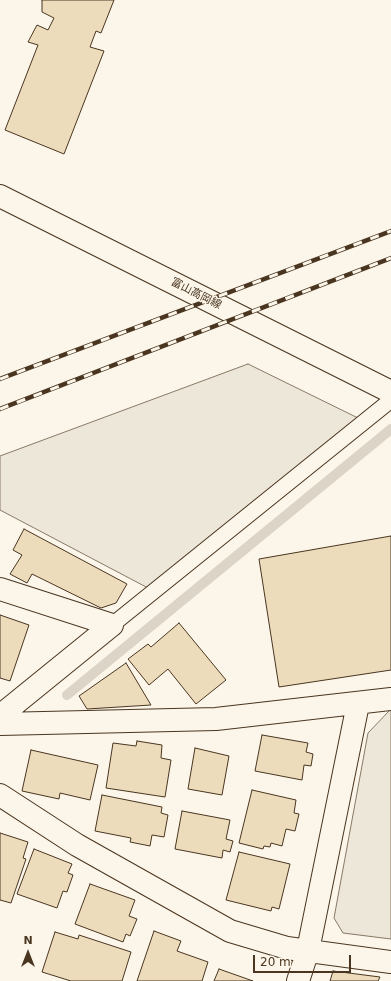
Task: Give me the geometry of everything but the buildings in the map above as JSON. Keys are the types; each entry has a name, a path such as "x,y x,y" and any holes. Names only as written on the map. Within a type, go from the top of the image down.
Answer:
{"street":[{"name":"富山高岡線","path":"0,196 391,392"},
{"path":"0,589 112,625"},
{"path":"0,716 112,625"},
{"path":"0,724 216,719 358,704 391,699"},
{"path":"298,981 308,950 358,704"},
{"path":"0,795 77,845 230,931 287,948 391,962"}],"lane":[{"path":"112,625 391,400"}],"shaded area":[{"path":"248,364 358,418 148,588 0,510 0,456"},
{"path":"391,709 391,939 343,933 334,918 368,733"}],"waterway":[{"path":"67,695 391,429"}],"railway":[{"path":"0,379 391,231"},
{"path":"0,409 391,258"}]}
